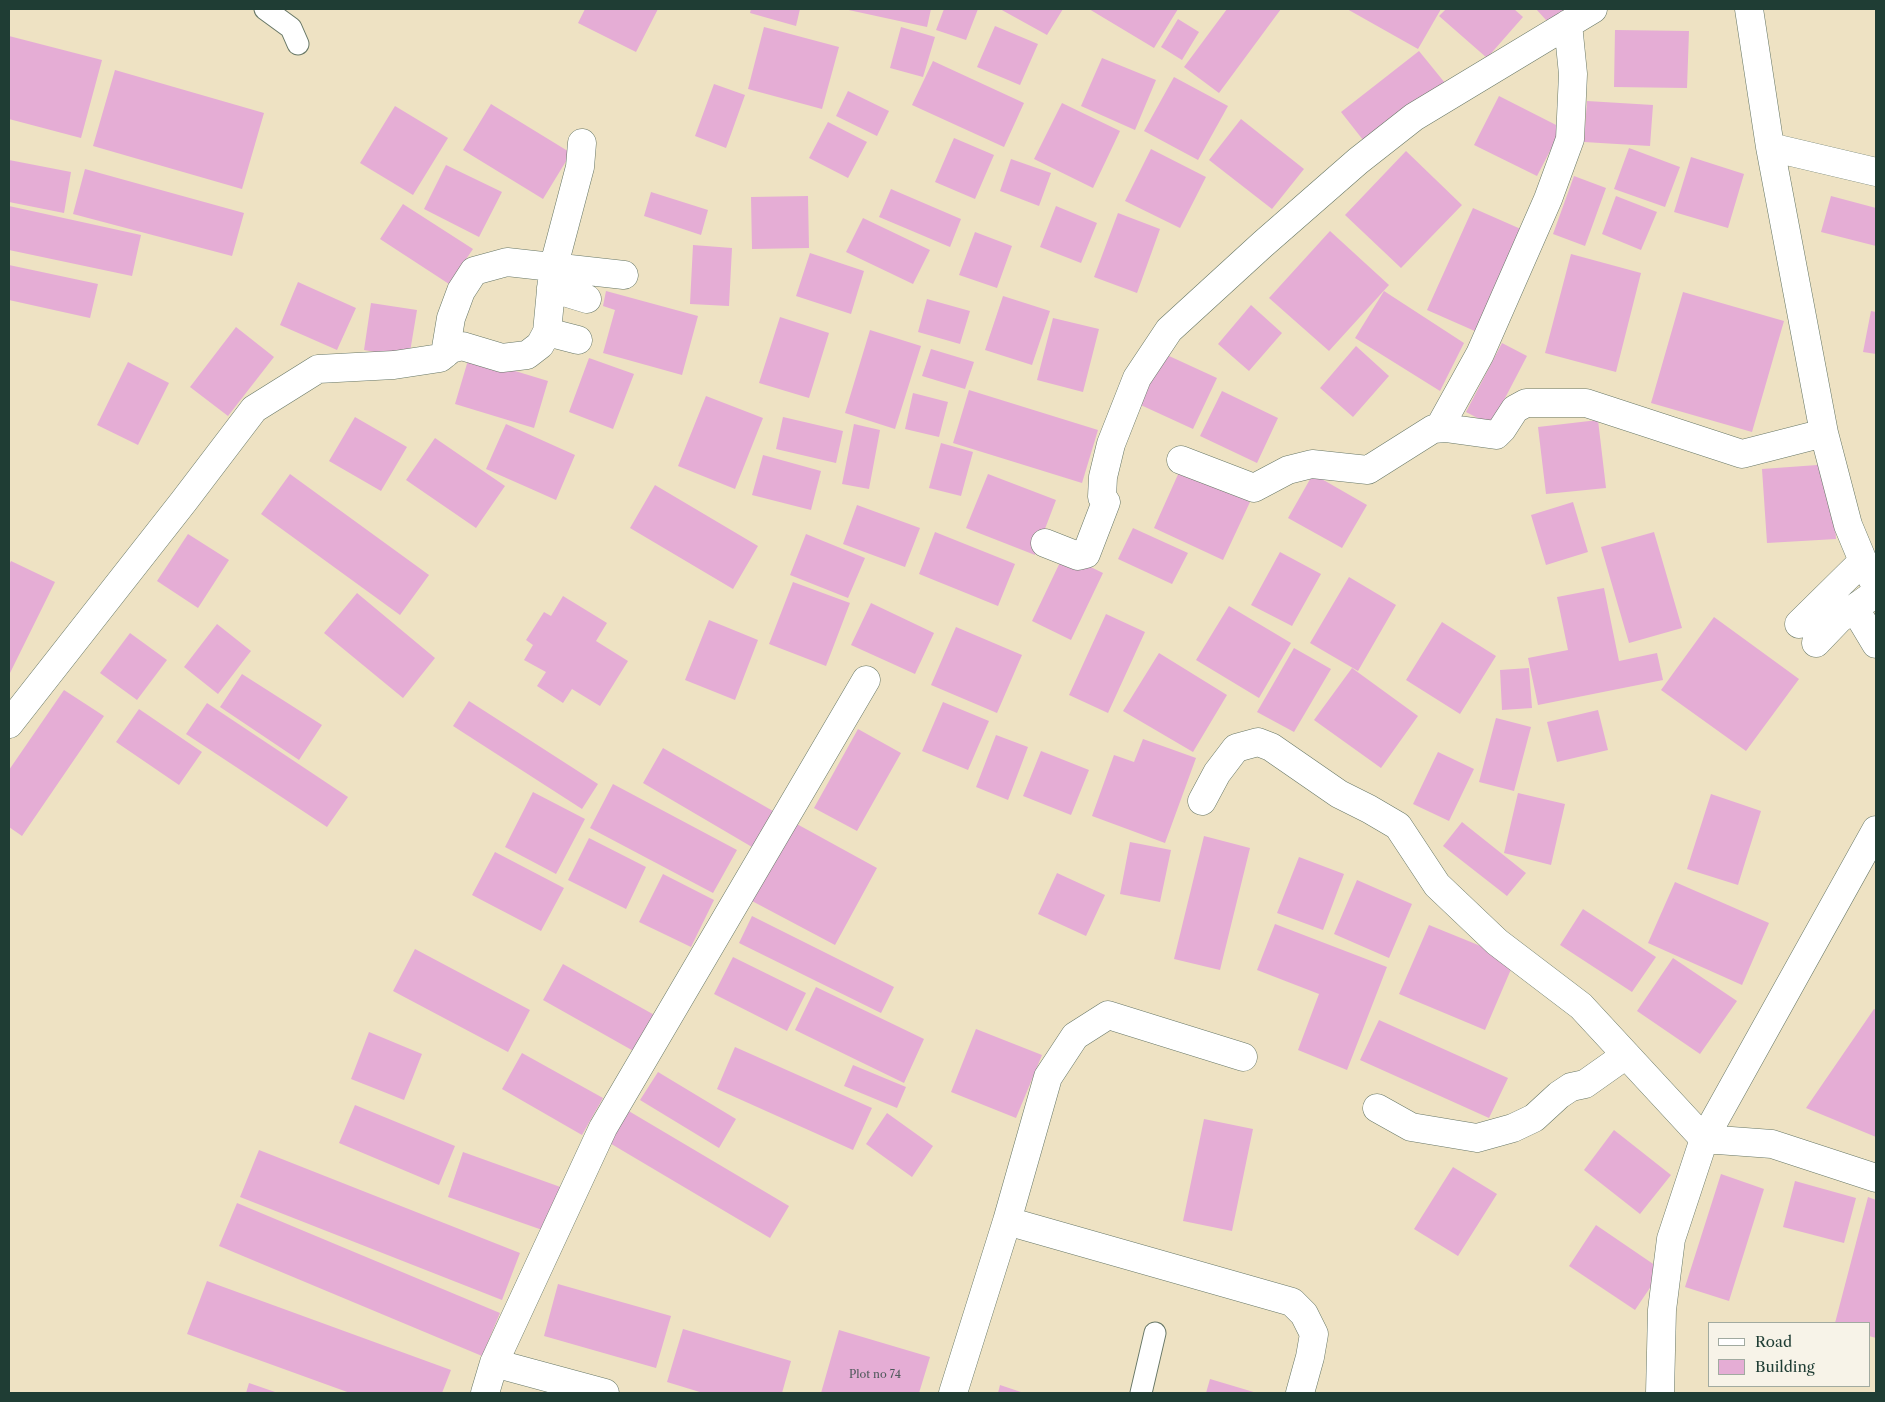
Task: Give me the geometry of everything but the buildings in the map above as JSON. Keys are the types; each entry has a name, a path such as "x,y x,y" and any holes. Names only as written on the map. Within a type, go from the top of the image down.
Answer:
{"street":[{"path":"1045,544 1078,556 1086,554 1106,502 1102,497 1103,478 1111,444 1137,378 1169,330 1350,167 1414,117 1593,9"},
{"path":"1749,9 1770,147 1824,433 1848,524 1863,562 1876,586"},
{"path":"1439,428 1480,354 1548,199 1570,140 1572,74 1568,24"},
{"path":"9,724 254,409 318,369 394,365 440,358 451,349 462,346 502,358 527,355 540,345 547,332 552,278 580,167 582,143"},
{"path":"1770,147 1876,172"},
{"path":"445,354 451,318 461,291 474,271 508,262 552,278 587,299"},
{"path":"552,278 624,275"},
{"path":"547,332 578,340"},
{"path":"1181,460 1254,488 1288,470 1312,464 1368,470 1433,429 1439,428 1496,435 1515,409 1526,403 1586,403 1742,454 1824,433"},
{"path":"1863,562 1808,634 1839,619 1866,601 1876,644"},
{"path":"485,1393 494,1363 603,1128 866,680"},
{"path":"1202,801 1217,773 1236,748 1258,742 1271,746 1339,794 1398,826 1437,886 1497,942 1581,1006 1704,1139 1772,1144 1876,1178"},
{"path":"1660,1393 1662,1310 1671,1239 1704,1139 1876,830"},
{"path":"953,1393 1008,1221 1048,1077 1075,1036 1108,1015 1243,1057"},
{"path":"1377,1108 1411,1127 1477,1138 1513,1128 1534,1118 1559,1095 1571,1087 1586,1084 1626,1055"},
{"path":"1008,1221 1292,1302 1304,1314 1314,1334 1300,1393"},
{"path":"494,1363 605,1393"}],"lane":[{"path":"265,9 291,28 298,44"},
{"path":"1141,1393 1155,1333"}]}
